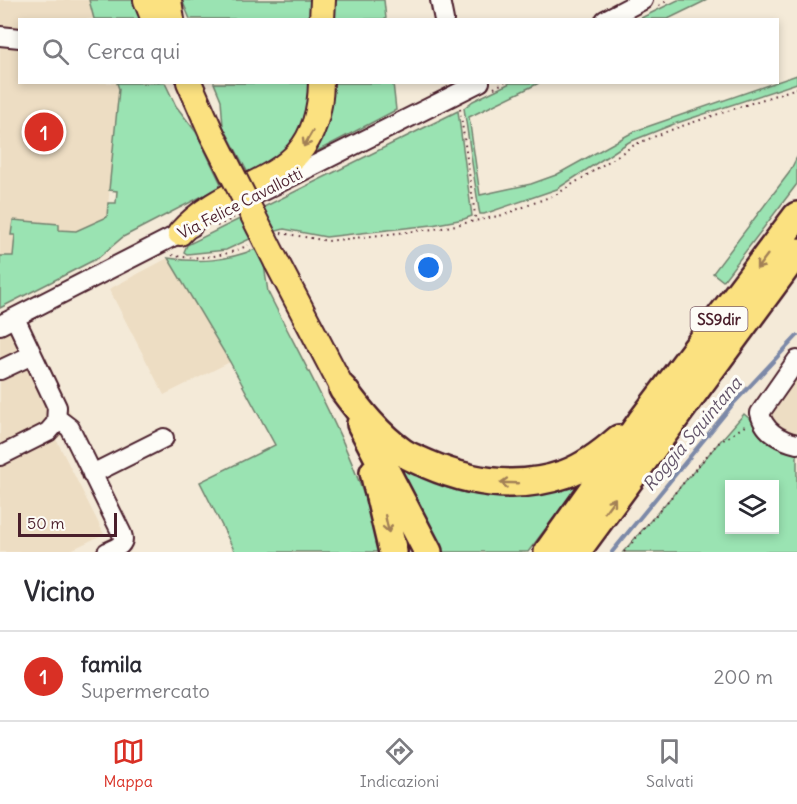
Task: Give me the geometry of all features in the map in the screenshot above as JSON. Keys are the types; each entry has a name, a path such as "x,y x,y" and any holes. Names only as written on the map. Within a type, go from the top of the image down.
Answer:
{"highway":[{"name":"SS9dir","path":"548,552 641,422 797,216"},
{"name":"SS9dir","path":"576,552 797,252"},
{"path":"343,389 366,421 403,453 449,474 489,482 528,484 567,474 596,458 641,422"},
{"path":"343,389 428,552"},
{"path":"363,427 393,552"}],"main road":[{"path":"146,0 153,18"},
{"path":"158,0 163,18"},
{"path":"169,0 172,18"},
{"path":"322,18 323,0"},
{"path":"190,84 212,134 343,389"},
{"path":"180,233 205,208 272,174 297,155 305,146 318,118 321,84"}],"street":[{"path":"440,0 444,18"},
{"path":"609,18 643,0"},
{"path":"0,36 18,38"},
{"name":"Via Felice Cavallotti","path":"8,321 457,88 472,84"},
{"path":"0,456 48,432 54,428 58,419 57,407 32,355 8,321"},
{"path":"0,370 32,355"},
{"path":"797,360 762,409 760,416 771,432 783,440 797,444"},
{"path":"58,419 70,428 123,537 121,545 107,552"},
{"path":"93,474 164,438"}],"path":[{"path":"457,88 476,222"},
{"path":"275,234 285,232 328,241 442,228 504,215 557,194 636,144 797,88"},
{"path":"153,247 168,254 188,256 231,253 250,244"},
{"path":"624,552 717,444 760,416"}],"shaded area":[{"path":"0,0 89,0 94,18 18,18 18,84 117,84 119,89 107,217 76,231 59,230 59,225 12,235 15,235 11,279 0,278"},
{"path":"168,258 230,362 164,395 109,289"},
{"path":"24,316 78,428 56,439 104,534 67,552 0,552 0,327"},
{"path":"797,360 797,444 783,440 762,409"}],"green space":[{"path":"89,0 135,0 140,18 94,18"},
{"path":"182,0 313,0 312,18 190,18"},
{"path":"333,0 384,0 386,18 332,18"},
{"path":"678,0 707,0 670,18 641,18"},
{"path":"797,75 797,83 674,124 629,142 557,189 480,214 464,108 473,101 508,84 537,84 469,117 480,195 531,184 556,175 635,131 771,84 779,84 779,81"},
{"path":"117,84 165,84 176,106 196,132 222,186 123,237 98,258 0,308 0,256 13,256 15,235 11,235 13,220 59,224 59,230 76,231 107,217 108,203 116,203 117,191 109,190 119,89"},
{"path":"214,84 311,84 305,116 295,138 278,156 248,173 223,126 221,100"},
{"path":"330,84 393,84 396,110 306,157"},
{"path":"458,111 472,216 432,225 326,237 284,229 254,237 226,250 187,254 184,252 187,245"},
{"path":"797,157 797,184 723,281 713,273 789,173"},
{"path":"256,249 264,265 268,292 347,451 360,484 380,552 235,552 200,482 275,445 230,362 168,258 213,260"},
{"path":"744,414 778,443 797,448 797,552 623,552"},
{"path":"384,441 427,477 444,487 462,492 500,495 538,491 576,483 577,487 528,552 438,552"}],"waterway":[{"name":"Roggia Squintana","path":"612,552 733,404 797,336"}],"place":[{"name":"famila","path":"44,132"}]}
